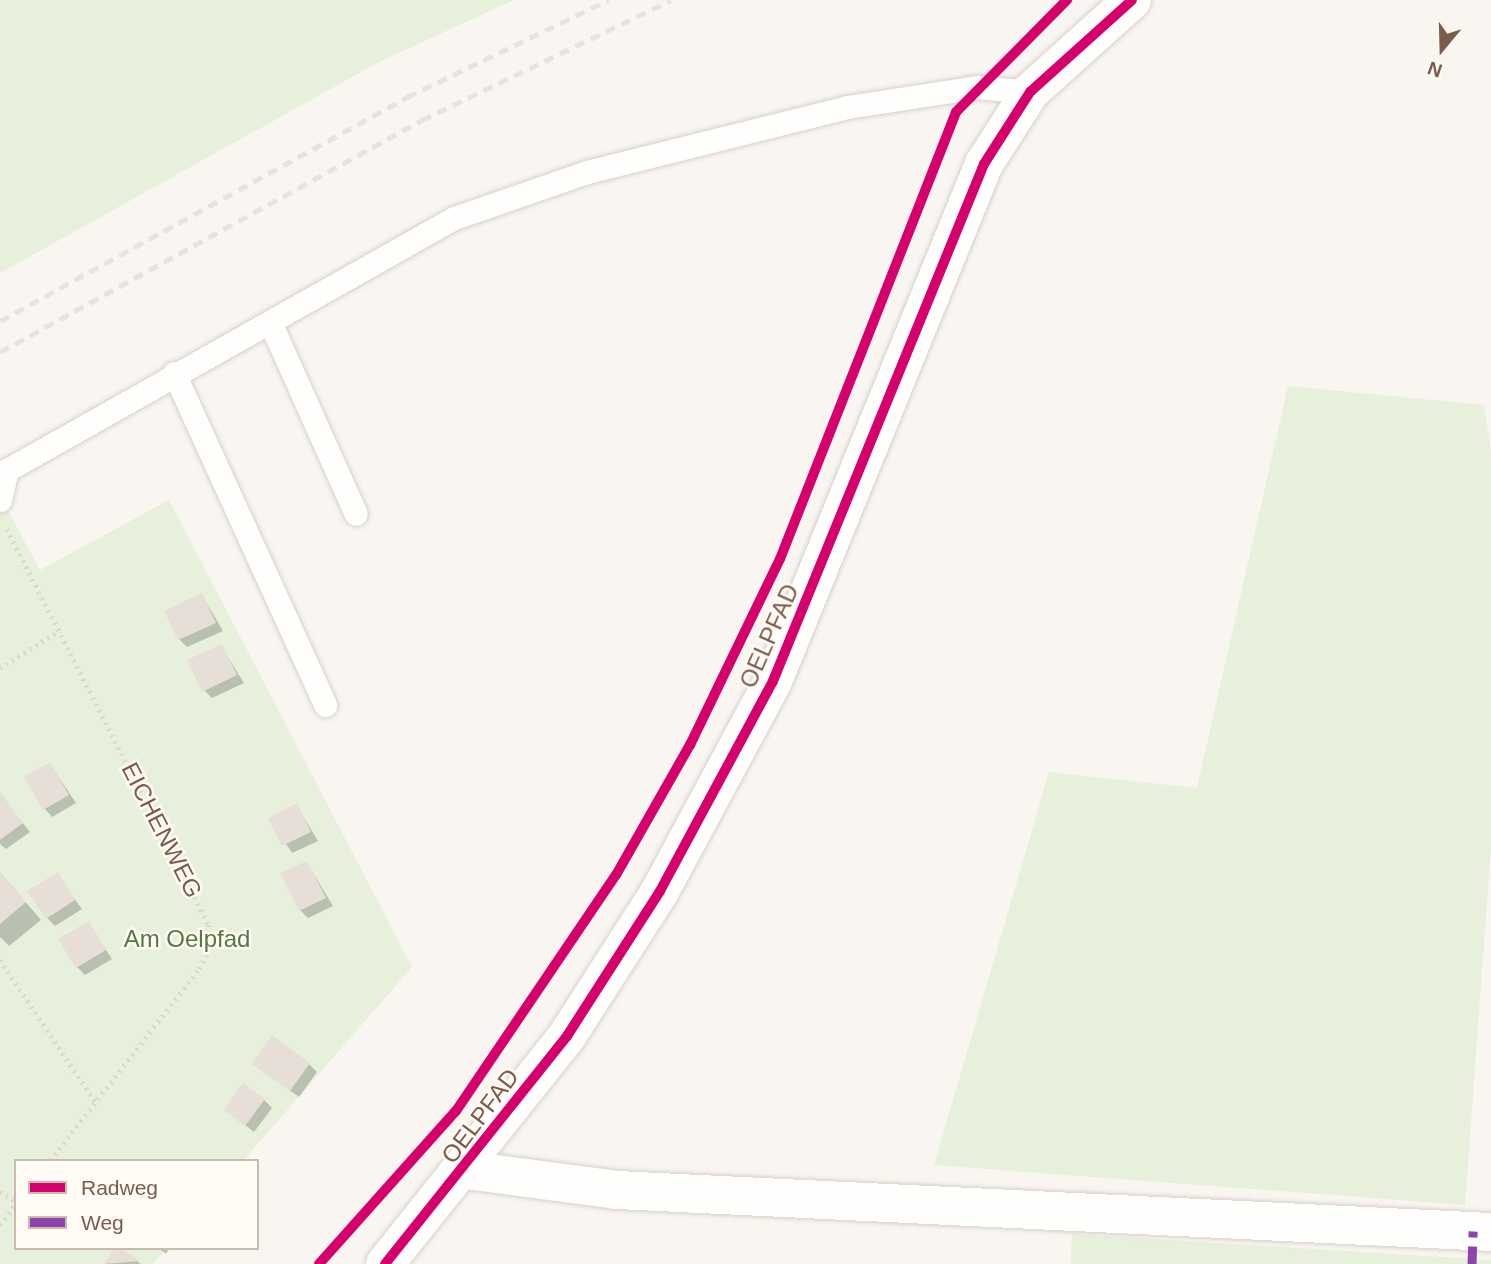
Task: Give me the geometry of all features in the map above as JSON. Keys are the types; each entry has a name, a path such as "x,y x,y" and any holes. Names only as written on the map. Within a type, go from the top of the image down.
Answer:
{"street":[{"name":"OELPFAD","path":"385,1264 466,1170 567,1036 715,797 855,492 984,164 1030,92 1132,0"},
{"path":"466,1170 617,1190 1491,1232"}],"lane":[{"path":"0,500 7,470 174,373 454,218 587,173 847,107 978,87 1030,92"},
{"path":"270,322 356,514"},
{"path":"174,373 325,705"}],"path":[{"path":"0,668 60,630"},
{"path":"0,960 96,1103"},
{"path":"0,1225 14,1205"}],"green space":[{"path":"0,0 514,0 381,61 0,273"},
{"path":"1288,386 1484,405 1491,451 1491,847 1465,1205 934,1165 1049,772 1197,788"},
{"name":"Am Oelpfad","path":"0,496 40,570 169,500 412,967 245,1159 14,1159 14,1250 165,1250 153,1264 0,1264"},
{"path":"1072,1234 1491,1260 1491,1264 1071,1264"}],"building":[{"path":"202,593 216,623 178,640 164,611"},
{"path":"222,644 237,675 202,692 187,660"},
{"path":"50,762 69,795 43,810 24,777"},
{"path":"0,792 23,823 0,840"},
{"path":"297,803 311,832 282,846 268,818"},
{"path":"307,861 326,898 299,911 280,873"},
{"path":"0,872 26,902 0,924"},
{"path":"58,872 75,900 46,919 27,891"},
{"path":"89,921 106,950 76,968 58,939"},
{"path":"272,1035 310,1063 290,1091 252,1064"},
{"path":"243,1083 265,1099 245,1126 224,1110"},
{"path":"114,1250 124,1250 140,1261 104,1264"}],"railway":[{"path":"0,321 407,97 609,0"},
{"path":"0,352 422,120 671,0"}],"marked path":[{"path":"1472,1264 1473,1231"}],"cycle path":[{"path":"319,1264 456,1111 616,875 690,745 780,559 956,112 1067,0"},
{"path":"385,1264 567,1036 660,891 773,681 984,164 1030,92 1132,0"}]}
